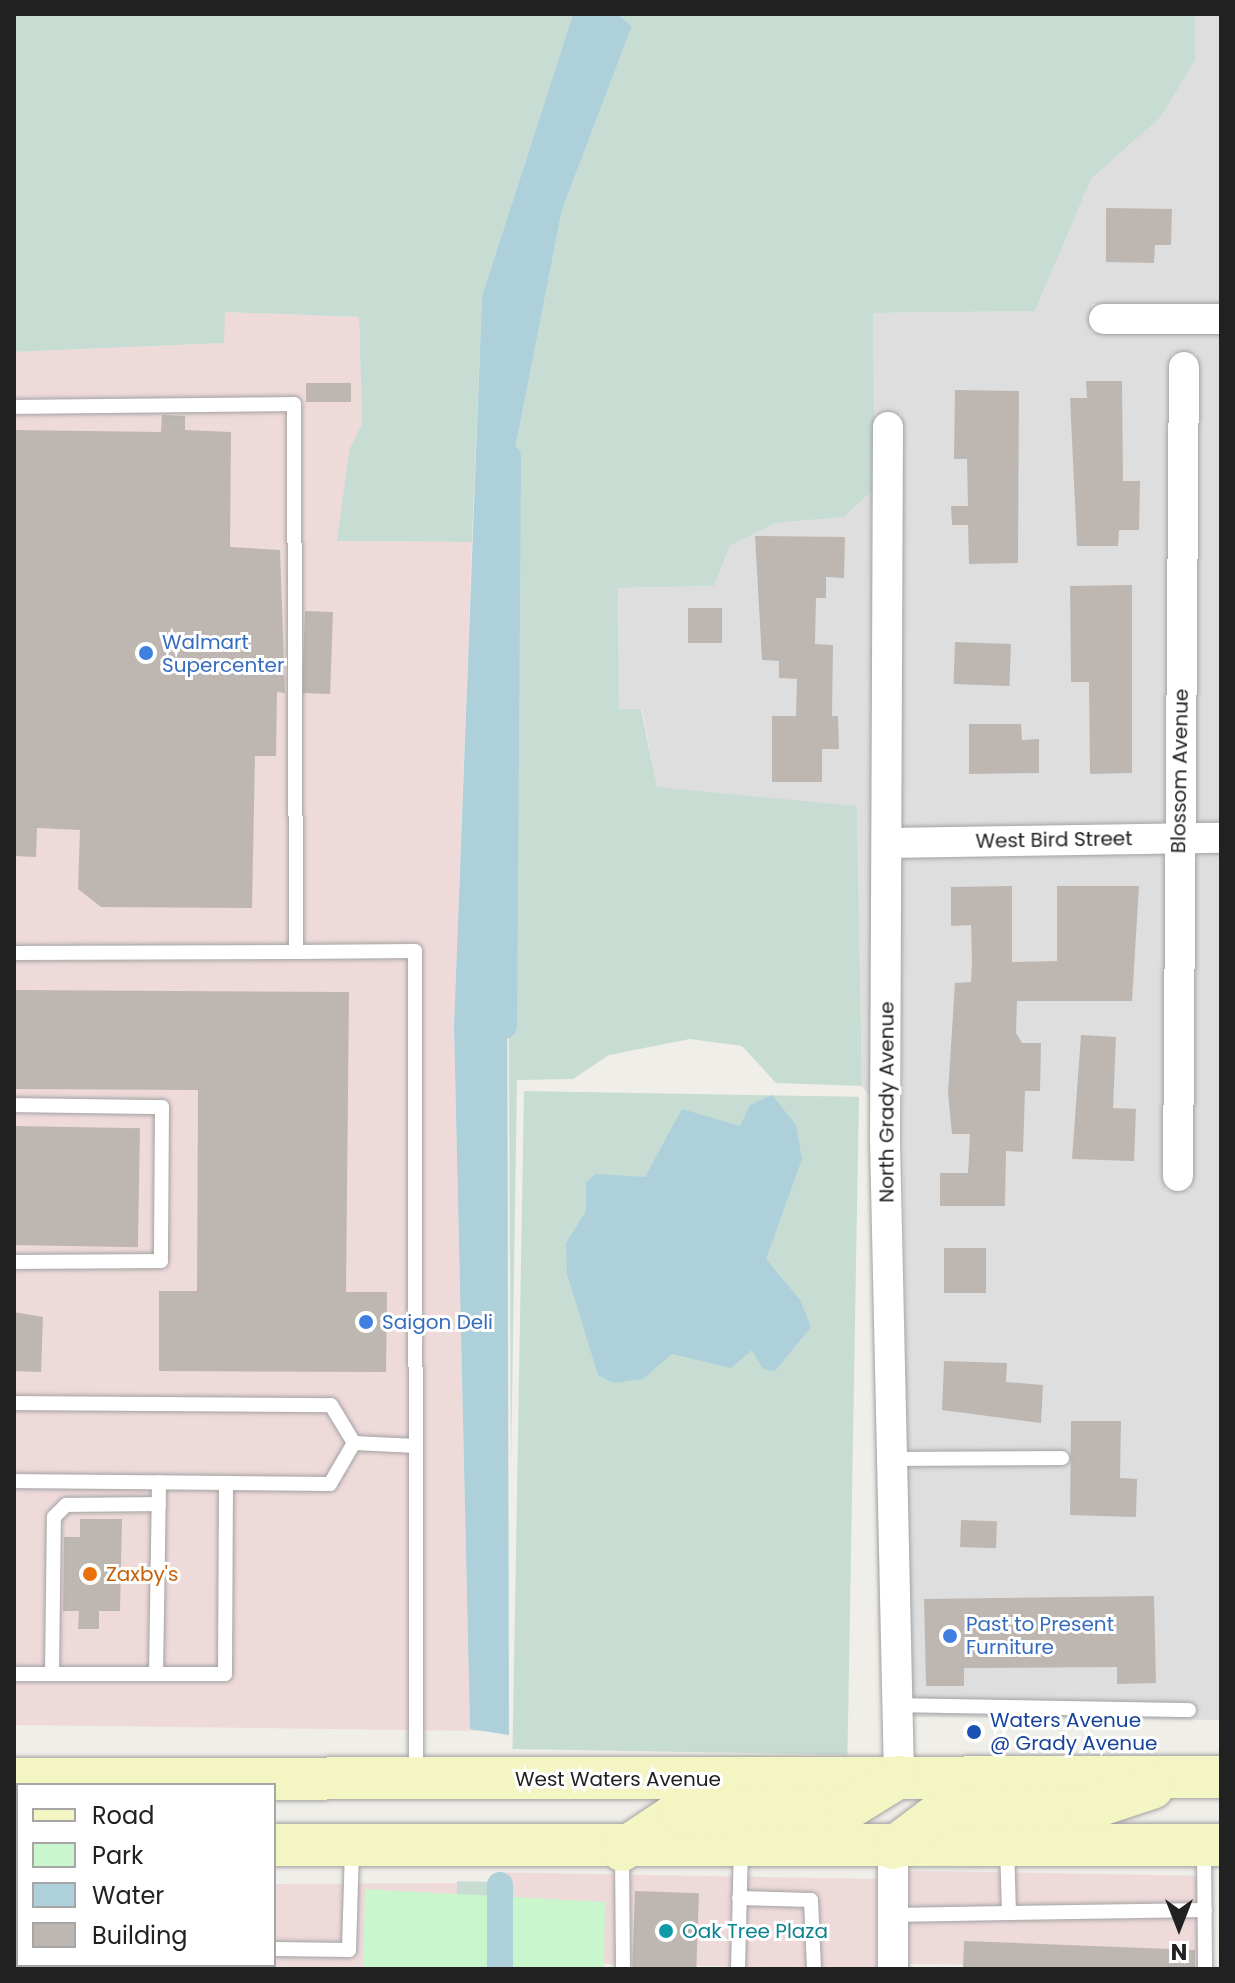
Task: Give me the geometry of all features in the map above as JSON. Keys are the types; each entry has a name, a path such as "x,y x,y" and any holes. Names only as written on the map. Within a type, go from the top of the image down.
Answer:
{"main road":[{"path":"622,1850 679,1812 847,1809 899,1777"},
{"name":"West Waters Avenue","path":"14,1779 1204,1777"},
{"path":"893,1848 942,1811 1085,1810 1204,1777"},
{"path":"276,1845 622,1850 1213,1845"}],"street":[{"path":"1104,319 1221,319"},
{"name":"Blossom Avenue","path":"1178,1176 1184,367"},
{"name":"North Grady Avenue","path":"888,427 887,843 892,1459 899,1777"},
{"name":"West Bird Street","path":"887,843 1221,838"},
{"path":"893,1848 893,1969"}],"lane":[{"path":"14,407 294,404 296,952"},
{"path":"14,953 415,951 416,1780"},
{"path":"14,1105 162,1107 162,1122 161,1261 14,1262"},
{"path":"14,1403 331,1405 354,1443"},
{"path":"354,1443 416,1446"},
{"path":"14,1481 330,1484 354,1443"},
{"path":"892,1459 1062,1458"},
{"path":"156,1674 159,1482"},
{"path":"14,1674 225,1674 226,1483"},
{"path":"52,1674 54,1517 66,1505 159,1504"},
{"path":"897,1705 1189,1710"},
{"path":"1205,1969 1205,1910 1213,1845"},
{"path":"276,1949 349,1950 352,1846"},
{"path":"1007,1847 1009,1913"},
{"path":"738,1969 741,1848"},
{"path":"622,1850 623,1969"},
{"path":"739,1898 811,1900 814,1969"},
{"path":"893,1915 1205,1910"}],"shaded area":[{"path":"1195,14 1221,14 1221,304 1092,304 1091,332 1221,333 1221,823 1192,823 1197,353 1172,353 1166,824 900,829 901,414 875,414 880,1716 870,1097 862,1086 857,807 657,788 642,709 619,709 618,588 714,586 730,546 776,523 844,517 875,488 873,313 1035,311 1091,179 1160,118 1195,61"},
{"path":"224,312 359,317 362,424 349,450 338,541 472,542 454,1026 470,1728 484,1731 14,1725 14,352 223,343"},
{"path":"1166,852 1165,1190 1190,1190 1191,852 1221,852 1221,1720 910,1717 900,857"},
{"path":"906,1871 1212,1876 1210,1969 904,1964"},
{"path":"501,1872 881,1879 879,1969 499,1962"},
{"path":"457,1883 458,1969 122,1969 276,1967 276,1884"},
{"path":"14,1891 16,1967 111,1969 14,1969"}],"green space":[{"path":"14,14 573,14 482,296 472,542 337,541 349,450 362,424 359,317 225,312 224,343 14,352"},
{"path":"617,14 1195,14 1195,61 1160,118 1091,179 1035,311 873,313 875,488 844,517 776,523 730,546 714,586 618,588 619,709 641,709 657,787 857,806 862,1086 776,1083 742,1046 690,1039 609,1055 573,1079 517,1080 511,1466 506,496 562,210 632,26"},
{"path":"524,1091 859,1097 847,1755 513,1749"},
{"path":"457,1881 501,1882 499,1969 455,1968"},
{"path":"365,1889 605,1902 604,1969 363,1969"}],"water":[{"path":"573,14 617,14 632,26 562,210 506,496 509,1735 470,1729 454,1026 482,296"},
{"path":"772,1095 796,1125 802,1159 766,1259 800,1300 811,1327 775,1371 763,1369 752,1350 731,1368 672,1354 643,1379 614,1383 598,1375 567,1274 566,1243 586,1211 586,1182 596,1174 645,1177 682,1109 740,1126 750,1105"}],"building":[{"path":"1106,208 1172,209 1171,245 1155,245 1154,263 1106,262"},
{"path":"1086,381 1122,381 1123,481 1140,481 1139,530 1119,530 1118,546 1077,546 1070,398 1087,398"},
{"path":"306,383 351,383 351,402 306,402"},
{"path":"955,390 1019,391 1018,563 969,564 968,525 952,525 951,506 968,506 967,459 954,459"},
{"name":"Walmart Supercenter","path":"162,415 185,416 185,430 231,432 230,547 280,550 285,693 277,692 276,756 255,756 252,908 101,907 78,889 80,830 37,828 36,857 14,856 14,430 161,432"},
{"path":"755,536 845,537 844,578 826,577 826,598 816,598 815,644 833,645 832,716 838,716 839,749 822,749 822,782 772,782 772,716 796,716 797,679 779,678 779,661 762,660"},
{"path":"1132,585 1132,773 1090,774 1089,682 1071,682 1070,586"},
{"path":"688,608 722,608 722,643 688,643"},
{"path":"305,611 333,612 330,694 302,693"},
{"path":"955,642 1011,644 1010,686 954,684"},
{"path":"969,724 1021,724 1022,740 1039,739 1039,773 969,774"},
{"path":"1012,886 1012,962 1057,961 1057,886 1139,886 1132,1001 1017,1001 1016,1033 1022,1043 1041,1043 1040,1091 1025,1091 1023,1152 1006,1151 1005,1206 940,1206 940,1173 968,1173 970,1134 952,1134 948,1093 955,983 971,982 972,963 971,925 951,926 951,887"},
{"path":"14,990 349,992 346,1292 387,1292 386,1372 159,1371 159,1291 197,1291 198,1090 14,1089"},
{"path":"1081,1035 1116,1037 1113,1108 1136,1109 1134,1161 1072,1159"},
{"path":"14,1126 140,1128 138,1247 14,1245"},
{"path":"944,1248 986,1248 986,1293 944,1293"},
{"path":"14,1312 43,1317 41,1372 14,1371"},
{"path":"944,1361 1007,1363 1006,1382 1043,1385 1041,1423 942,1410"},
{"path":"1071,1421 1121,1421 1120,1478 1137,1479 1136,1517 1070,1515"},
{"name":"Zaxby's","path":"80,1519 122,1519 120,1611 99,1611 99,1629 78,1629 79,1611 63,1611 64,1537 80,1537"},
{"path":"961,1520 997,1521 996,1548 960,1547"},
{"path":"1154,1596 1156,1683 1117,1684 1117,1667 964,1668 964,1686 926,1686 924,1599"},
{"name":"Oak Tree Plaza","path":"635,1891 699,1893 696,1969 632,1969"},
{"path":"964,1941 1195,1950 1195,1969 963,1969"}],"waterway":[{"path":"504,1026 508,457"},
{"path":"500,1885 500,1969"}],"place":[{"name":"Walmart Supercenter","path":"146,653"},
{"name":"Saigon Deli","path":"366,1322"},
{"name":"Zaxby's","path":"90,1574"},
{"name":"Past to Present Furniture","path":"950,1636"},
{"name":"Waters Avenue @ Grady Avenue","path":"974,1732"},
{"name":"Oak Tree Plaza","path":"666,1931"}]}
